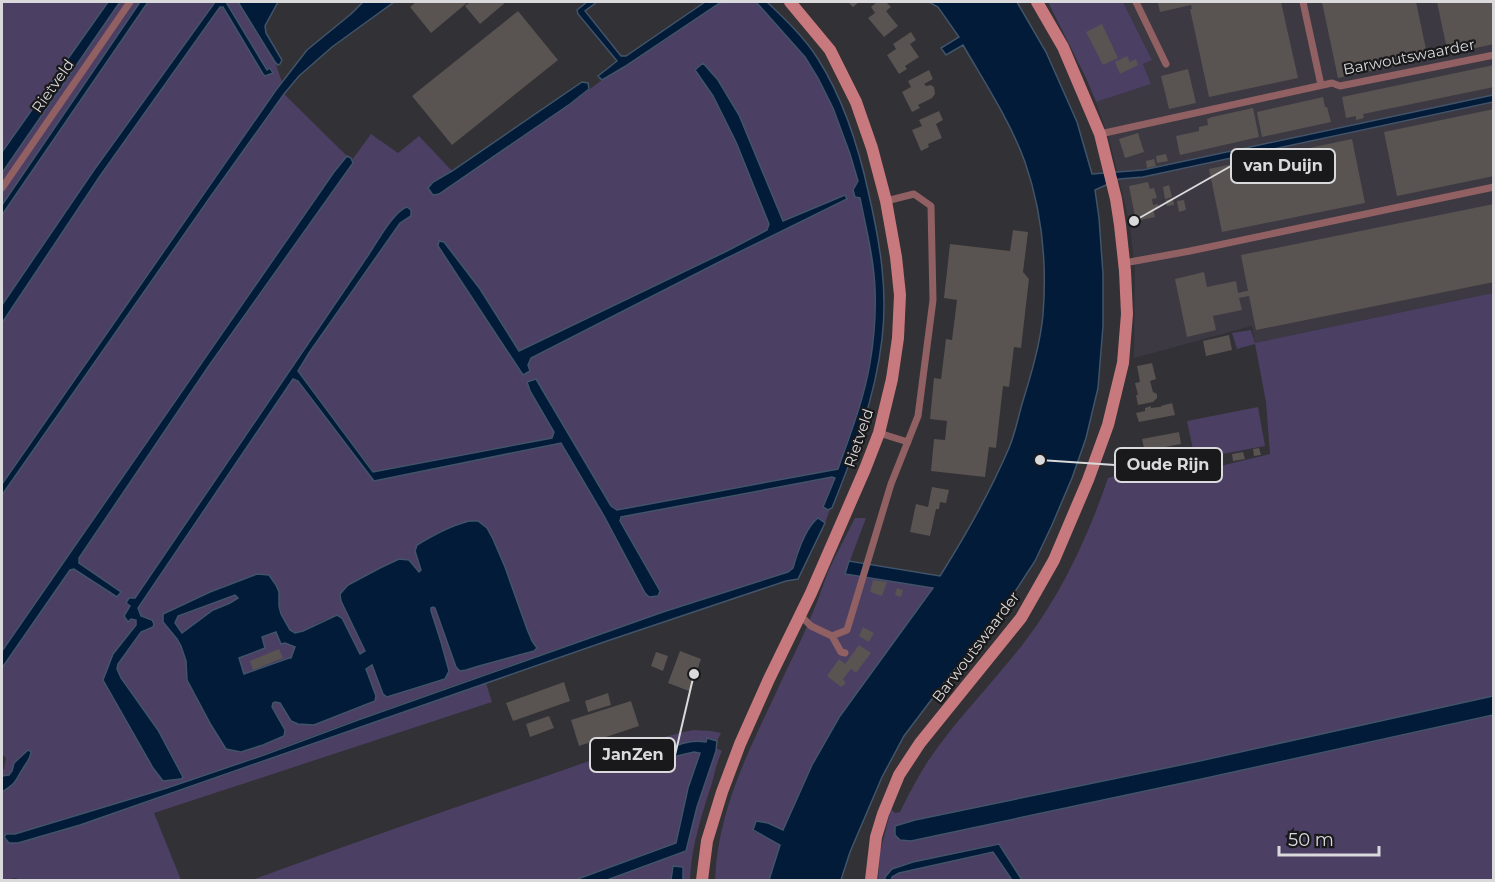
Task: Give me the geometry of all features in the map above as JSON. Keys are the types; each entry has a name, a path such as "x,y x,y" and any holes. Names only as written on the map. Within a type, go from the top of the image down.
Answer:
{"street":[{"name":"Rietveld","path":"702,880 707,841 740,744 801,615 879,433 897,348 900,295 896,257 886,201 872,148 856,102 830,50 790,2"},
{"name":"Barwoutswaarder","path":"871,880 876,837 899,776 920,743 1021,618 1054,560 1088,480 1108,425 1123,363 1126,314 1125,263 1108,167 1100,134 1063,47 1037,2"}],"lane":[{"name":"Rietveld","path":"2,188 130,2"},
{"path":"1136,2 1166,63"},
{"path":"1303,2 1321,85"},
{"name":"Barwoutswaarder","path":"1100,134 1321,85 1332,83 1340,86 1494,55"},
{"path":"1125,263 1494,187"},
{"path":"832,636 847,630 891,484 918,417 933,300 931,206 914,195 886,201"},
{"path":"879,433 908,442"},
{"path":"801,615 811,626 832,636 841,652 845,653"}],"shaded area":[{"path":"3,2 108,2 2,152 2,4"},
{"path":"120,2 140,2 2,205 2,173"},
{"path":"148,2 215,2 94,170 2,305 2,215"},
{"path":"226,2 238,2 275,62 282,82 2,484 2,323 100,176 220,7 223,6 263,74 268,76 267,70"},
{"path":"721,2 756,2 805,57 818,77 833,108 858,181 854,190 855,197 860,198 875,289 874,335 867,376 838,469 617,510 611,506 536,379 527,383 554,432 552,438 374,472 298,371 400,223 411,216 403,208 369,254 135,598 126,603 130,606 131,619 136,620 136,625 103,680 153,768 183,776 158,730 121,678 117,669 118,664 141,632 145,630 150,619 141,616 138,608 293,378 298,380 374,481 561,443 604,516 660,591 620,521 621,517 835,477 823,506 830,509 825,523 822,521 796,555 793,568 788,572 626,625 191,780 15,834 6,834 4,837 80,825 486,683 492,702 154,813 181,880 19,880 16,878 2,880 2,792 14,781 28,761 28,750 14,763 9,775 2,776 6,758 2,754 2,668 70,570 74,569 118,596 120,591 78,563 79,558 208,367 353,163 352,160 371,134 398,153 419,136 452,171 433,182 428,188 570,104","holes":["695,70 739,115 783,222 845,195 783,231 531,358 523,375 438,246 439,242 444,242 480,289 519,351 767,230 770,224 736,142 713,96","469,521 478,522 487,528 505,567 536,648 534,651 466,670 456,667 433,607 431,611 444,651 445,679 387,697 383,694 372,665 366,669 376,696 375,701 356,708 291,721 280,703 275,701 272,707 285,730 278,739 241,752 226,749 187,680 186,661 181,646 163,622 163,614 209,592 257,574 279,592 281,612 290,630 300,632 327,619 342,618 360,654 365,651 341,601 340,594 348,585 419,572 421,570 415,551 417,545 436,534"]},
{"path":"1048,2 1123,2 1152,60 1143,64 1151,84 1096,102"},
{"path":"1123,2 1493,2 1493,293 1255,343 1252,326 1134,358 1135,271 1130,225 1110,142 1096,102 1151,84 1143,64 1152,60"},
{"path":"284,94 347,156 2,651 2,495"},
{"path":"1493,293 1493,696 1195,762 915,820 896,826 900,840 911,841 1493,715 1493,880 1022,880 999,844 913,862 885,877 885,880 878,880 880,852 891,809 895,813 900,812 939,745 1039,622 1063,583 1092,520 1108,478 1175,460 1178,473 1208,469 1270,454 1266,402 1255,344 1237,349 1232,333 1251,330 1255,343"},
{"path":"1258,407 1265,446 1195,459 1187,421"},
{"path":"855,518 866,518 845,574 933,588 840,716 812,765 783,830 768,823 753,831 781,845 769,880 715,880 723,824 740,771 806,628 828,572"},
{"path":"235,595 238,598 213,610 182,634 175,623 178,616"},
{"path":"277,632 285,643 295,647 291,659 244,675 238,658 265,648 262,637"},
{"path":"693,730 721,733 717,741 707,738 706,742 699,741 694,752 700,752 688,788 676,843 575,880 252,880 612,753"},
{"path":"716,748 722,751 692,855 690,880 683,880 683,867 672,870 671,880 607,880 686,851"},
{"path":"993,852 1012,880 891,880 899,873"}],"water":[{"path":"108,2 120,2 2,173 2,152"},
{"path":"140,2 148,2 2,215 2,205"},
{"path":"215,2 226,2 267,70 270,68 273,73 265,76 263,74 223,7 220,7 100,176 2,323 2,305 94,170"},
{"path":"238,2 278,2 265,26 266,33 282,60 280,64 275,62"},
{"path":"363,2 394,2 332,47 299,76 284,94 2,495 2,484 276,90 307,50"},
{"path":"587,2 597,2 585,11 621,56 626,56 705,2 721,2 602,80 598,76 617,61 578,14 577,10"},
{"path":"756,2 767,2 801,36 813,51 836,91 850,125 860,160 880,249 884,321 879,361 863,425 832,508 828,510 823,507 835,478 832,477 621,517 620,521 660,591 658,596 649,597 561,443 374,481 298,381 293,379 138,608 141,616 152,620 153,627 141,632 118,664 117,669 121,678 158,730 183,777 163,781 153,768 103,680 113,654 136,625 136,620 131,619 128,622 124,616 130,606 126,603 129,598 135,598 386,228 397,214 407,207 411,210 411,216 400,223 298,371 373,472 552,438 554,432 527,382 536,379 611,506 617,510 838,469 852,430 870,363 875,307 871,255 860,198 855,197 853,190 858,181 833,108 805,57"},
{"path":"929,2 1017,2 1046,52 1077,122 1092,174 1143,170 1493,95 1493,102 1143,177 1119,179 1095,190 1103,274 1103,326 1098,388 1086,438 1072,478 1035,561 996,621 950,675 904,736 882,777 850,852 841,880 769,880 780,845 753,830 756,821 768,823 783,830 812,765 840,716 933,588 845,574 849,561 940,576 977,513 1009,448 1040,337 1044,296 1044,257 1036,199 1025,162 1005,117 963,45 946,55 941,48 959,37 938,7"},
{"path":"703,63 718,80 739,115 783,221 845,195 847,199 531,358 528,365 530,371 523,375 438,246 439,241 444,242 480,289 519,351 767,230 769,224 736,142 713,96 695,70"},
{"path":"582,82 588,83 589,89 570,104 439,194 433,195 428,188 433,182"},
{"path":"347,156 353,163 208,367 79,558 79,563 121,592 117,597 74,569 70,570 2,668 2,651"},
{"path":"818,518 825,523 798,579 786,581 607,641 80,825 18,843 9,843 4,837 6,834 15,834 167,788 663,612 788,572 793,568 806,534"},
{"path":"478,521 487,528 505,567 532,641 537,648 534,651 460,671 456,667 433,607 431,611 449,671 445,679 387,697 383,694 372,665 366,669 376,696 375,701 314,725 291,721 280,703 275,702 272,707 285,730 284,736 241,752 226,749 187,680 186,661 181,646 163,622 163,614 210,592 257,574 269,575 279,592 281,614 290,630 295,633 303,631 337,615 342,618 360,654 365,651 341,601 340,594 348,585 399,559 409,560 419,572 421,570 415,551 417,545 462,523","holes":["235,595 238,598 213,610 182,633 175,623 178,616","276,632 281,644 285,643 295,647 291,658 244,674 239,658 265,648 262,637"]},
{"path":"1493,696 1493,715 911,841 900,840 895,835 895,826 915,820 1195,762"},
{"path":"707,738 717,741 716,751 697,807 686,851 607,880 575,880 676,843 688,788 700,753 694,752 664,759 661,756 663,752 678,745 694,741 706,742"},
{"path":"28,750 31,752 28,761 14,783 2,792 2,776 9,775 14,763"},
{"path":"999,844 1022,880 1012,880 993,852 899,873 891,880 885,880 892,869 913,862"},
{"path":"673,866 683,867 683,880 671,880"}],"building":[{"path":"416,2 468,2 431,33 410,7"},
{"path":"470,2 506,2 480,24 465,6"},
{"path":"848,2 859,2 853,7"},
{"path":"877,2 886,2 891,7 886,11 898,26 884,37 868,18 875,13 871,7"},
{"path":"1158,2 1281,2 1298,78 1209,97 1191,5 1160,12"},
{"path":"1322,2 1416,2 1428,59 1338,78"},
{"path":"1437,2 1494,2 1494,44 1448,54"},
{"path":"518,11 558,60 452,145 412,96"},
{"path":"1102,24 1118,58 1103,65 1086,32"},
{"path":"911,32 916,40 910,44 919,57 905,66 907,69 899,74 887,55 896,49 893,44"},
{"path":"1127,56 1130,62 1136,59 1138,65 1120,74 1115,62"},
{"path":"1494,65 1494,87 1363,114 1364,118 1356,120 1356,116 1346,118 1342,97"},
{"path":"1188,69 1196,103 1169,109 1161,76"},
{"path":"929,70 933,79 924,84 934,87 935,94 918,105 920,108 912,112 902,92 911,87 908,81"},
{"path":"1323,97 1331,122 1262,137 1257,112"},
{"path":"1253,108 1259,137 1180,155 1176,136 1199,131 1199,127 1208,125 1207,119 1212,117"},
{"path":"1494,109 1494,176 1397,196 1384,132"},
{"path":"939,111 943,120 936,124 942,138 928,144 929,147 921,151 912,130 922,126 919,120"},
{"path":"1138,133 1144,152 1125,158 1119,139"},
{"path":"1352,139 1365,203 1222,232 1209,169"},
{"path":"1166,154 1168,161 1157,163 1156,156"},
{"path":"1154,159 1156,166 1147,168 1146,161"},
{"path":"1148,182 1150,189 1154,188 1157,198 1152,199 1153,205 1158,204 1159,208 1153,209 1155,217 1136,221 1129,186"},
{"path":"1169,185 1172,197 1165,199 1163,187"},
{"path":"1173,199 1174,205 1167,206 1166,200"},
{"path":"1184,200 1186,210 1179,212 1177,201"},
{"path":"1494,204 1494,282 1256,330 1249,296 1239,298 1242,310 1213,316 1216,330 1187,337 1175,279 1204,272 1207,287 1236,281 1238,293 1248,291 1241,255"},
{"path":"1013,230 1028,232 1023,272 1029,279 1021,348 1014,347 1009,387 1003,386 996,448 989,447 985,477 931,471 934,439 945,440 947,421 930,419 934,378 941,379 946,339 952,340 957,300 944,298 950,244 1010,251"},
{"path":"1229,335 1232,350 1206,356 1203,341"},
{"path":"1152,363 1156,379 1150,381 1157,398 1153,402 1138,405 1135,383 1140,382 1137,366"},
{"path":"1172,403 1175,415 1139,422 1136,413 1145,411 1145,408 1151,406 1151,408 1161,407"},
{"path":"1179,432 1181,444 1160,448 1162,459 1147,462 1142,439"},
{"path":"1259,448 1261,455 1254,456 1253,449"},
{"path":"1243,452 1245,459 1233,461 1232,454"},
{"path":"932,487 949,490 946,503 940,502 939,509 936,509 930,536 910,532 916,504 928,507"},
{"path":"873,580 887,582 882,596 870,592"},
{"path":"897,588 903,590 901,597 895,595"},
{"path":"863,627 874,633 869,642 859,636"},
{"path":"859,645 871,653 856,673 851,669 843,679 846,683 841,687 827,676 839,659 845,664"},
{"path":"279,649 283,658 253,670 250,661"},
{"path":"680,651 701,659 698,673 689,691 668,683"},
{"path":"656,652 668,656 663,671 651,666"},
{"path":"564,682 570,701 513,721 506,703"},
{"path":"608,693 611,705 588,712 585,701"},
{"path":"631,701 639,726 579,746 571,720"},
{"path":"549,716 554,728 530,737 526,724"}],"place":[{"name":"van Duijn","path":"1134,221"},
{"name":"Oude Rijn","path":"1040,460"},
{"name":"JanZen","path":"694,674"}]}
